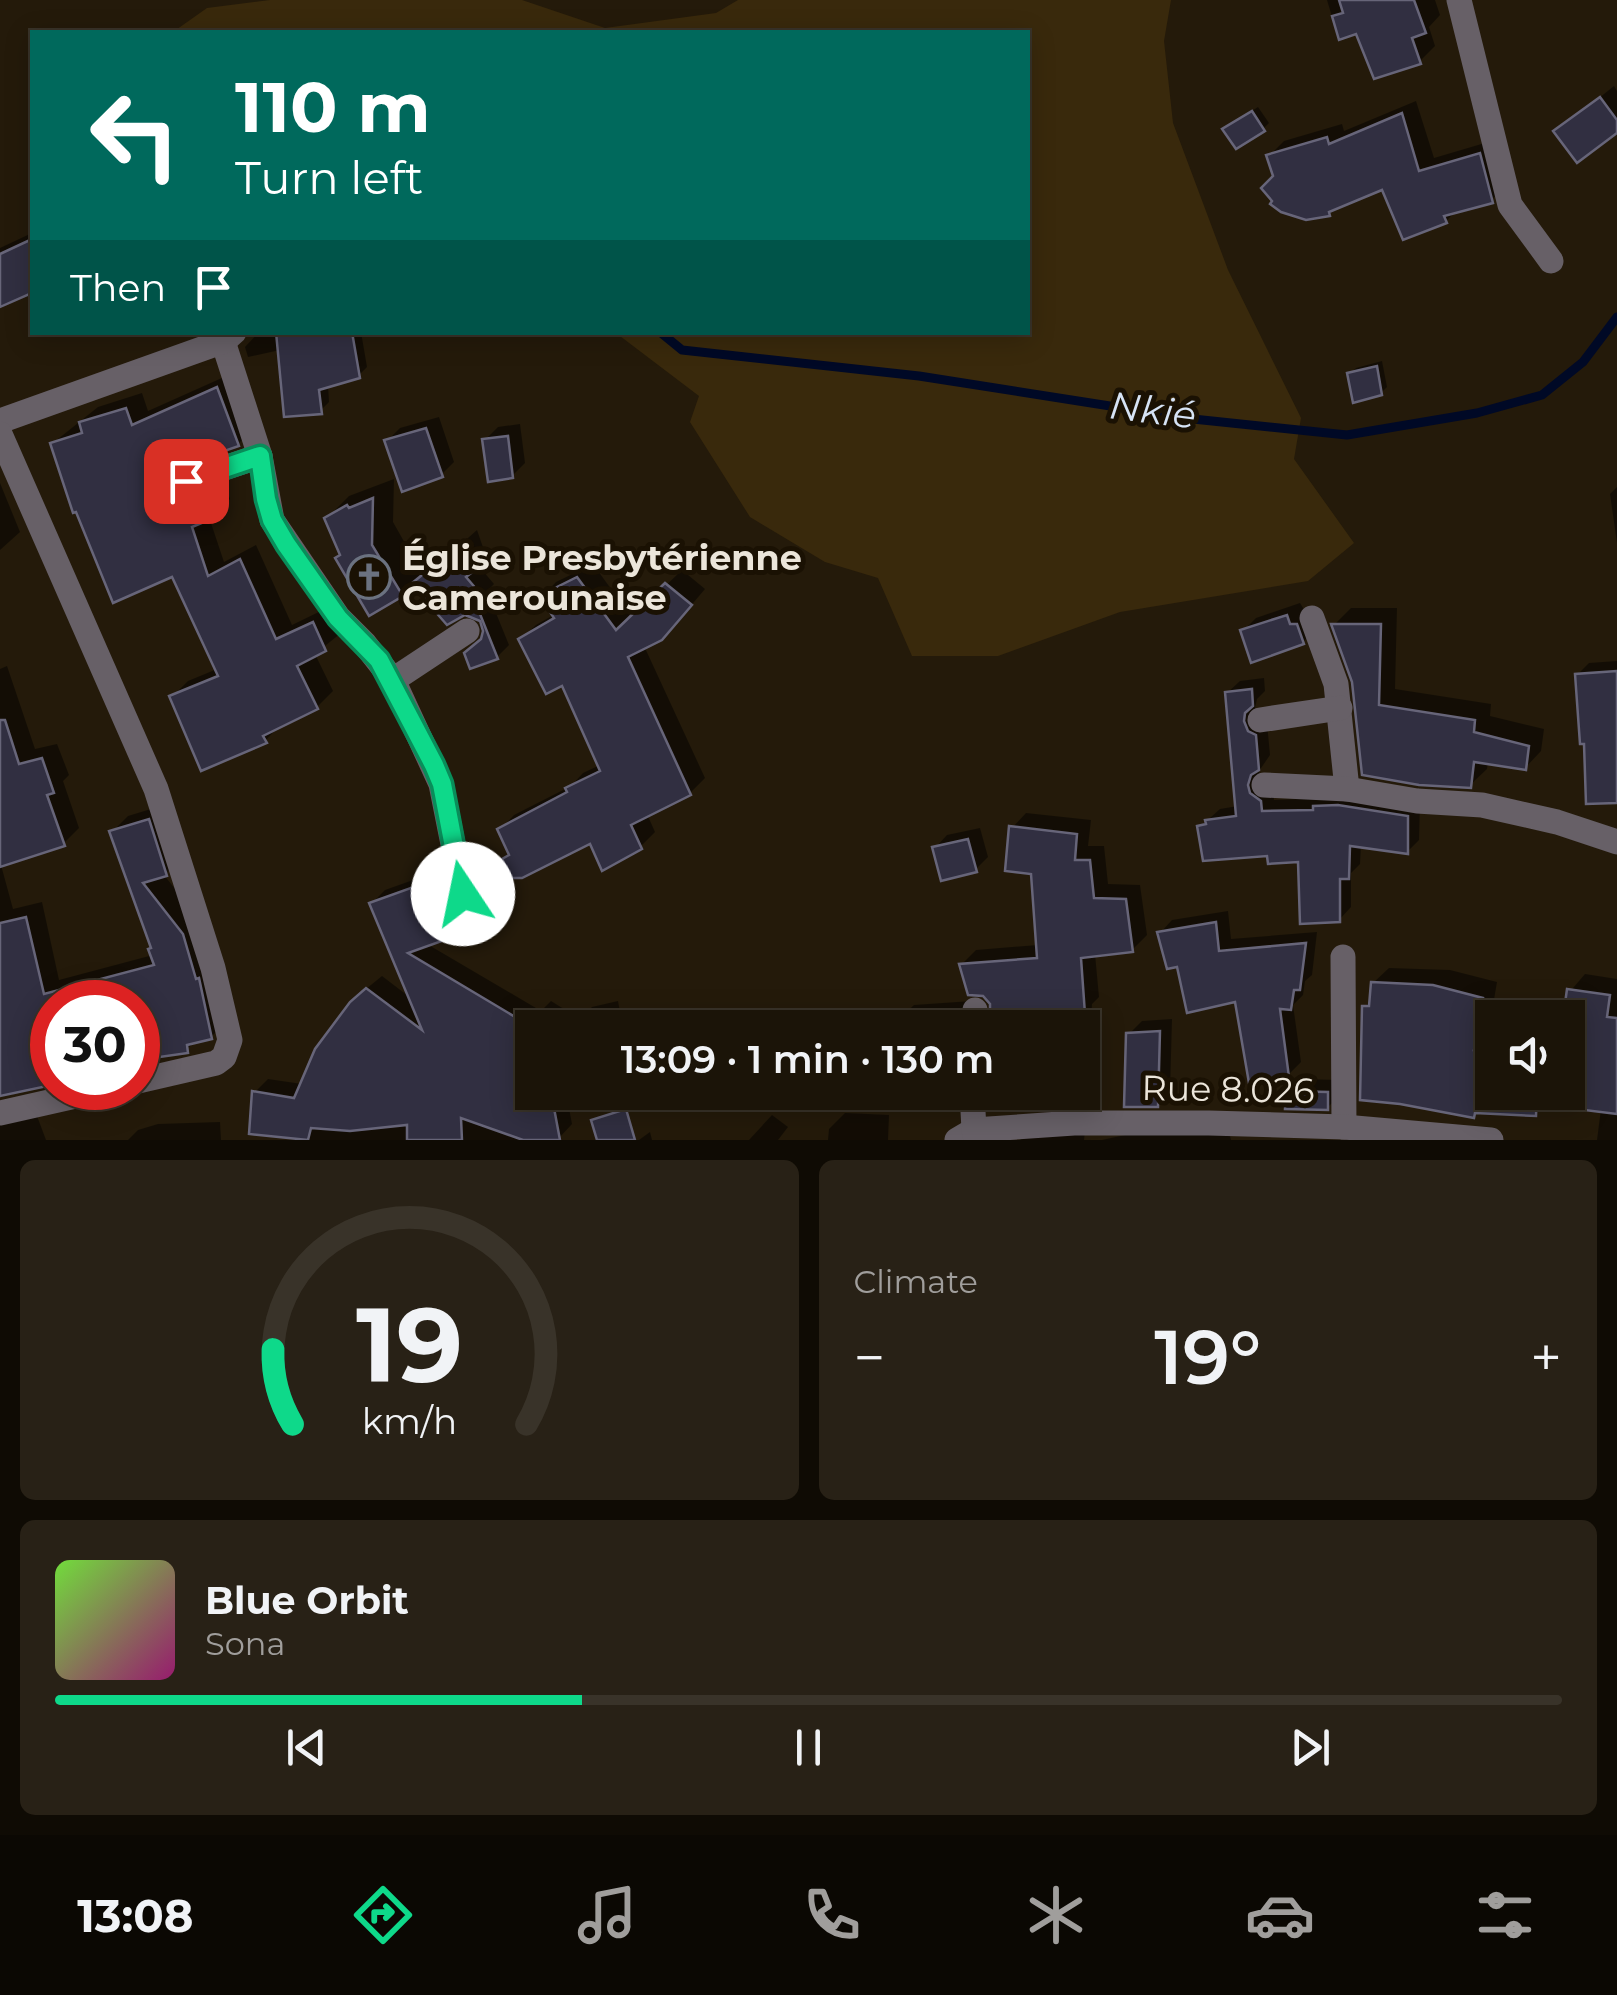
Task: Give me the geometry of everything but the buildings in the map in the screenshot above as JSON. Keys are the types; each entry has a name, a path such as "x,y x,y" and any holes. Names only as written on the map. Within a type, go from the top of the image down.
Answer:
{"street":[{"path":"1459,0 1510,206 1551,261"},
{"path":"0,422 226,335 260,456 268,510 286,544 338,618 364,643 392,680 442,784 463,894"},
{"path":"0,434 151,777 214,968 230,1040 224,1058 216,1064 160,1077"},
{"path":"186,481 260,456"},
{"path":"1312,618 1333,674 1348,789"},
{"path":"392,680 467,630"},
{"path":"1260,720 1340,708"},
{"path":"1264,785 1348,789 1520,812 1617,842"},
{"path":"1344,957 1344,1127"},
{"path":"0,1113 30,1106"},
{"path":"969,1137 971,1110"},
{"name":"Rue 8.026","path":"969,1137 1074,1123 1242,1132 1344,1127 1491,1140"}],"shaded area":[{"path":"270,0 522,0 605,28 716,13 738,0 1171,0 1164,41 1173,123 1228,270 1301,418 1294,459 1354,543 1308,581 1120,612 998,656 912,656 878,578 825,562 750,517 690,422 699,396 619,335 1030,335 1030,30 176,30 207,8"}],"waterway":[{"name":"Nkié","path":"664,335 682,350 919,376 1193,419 1347,435 1477,413 1542,395 1583,362 1617,317"}],"place":[{"name":"Église Presbytérienne Camerounaise","path":"369,577"}],"route":[{"path":"186,481 260,456 272,520 338,618 379,660 434,765 442,784 463,894"}]}
